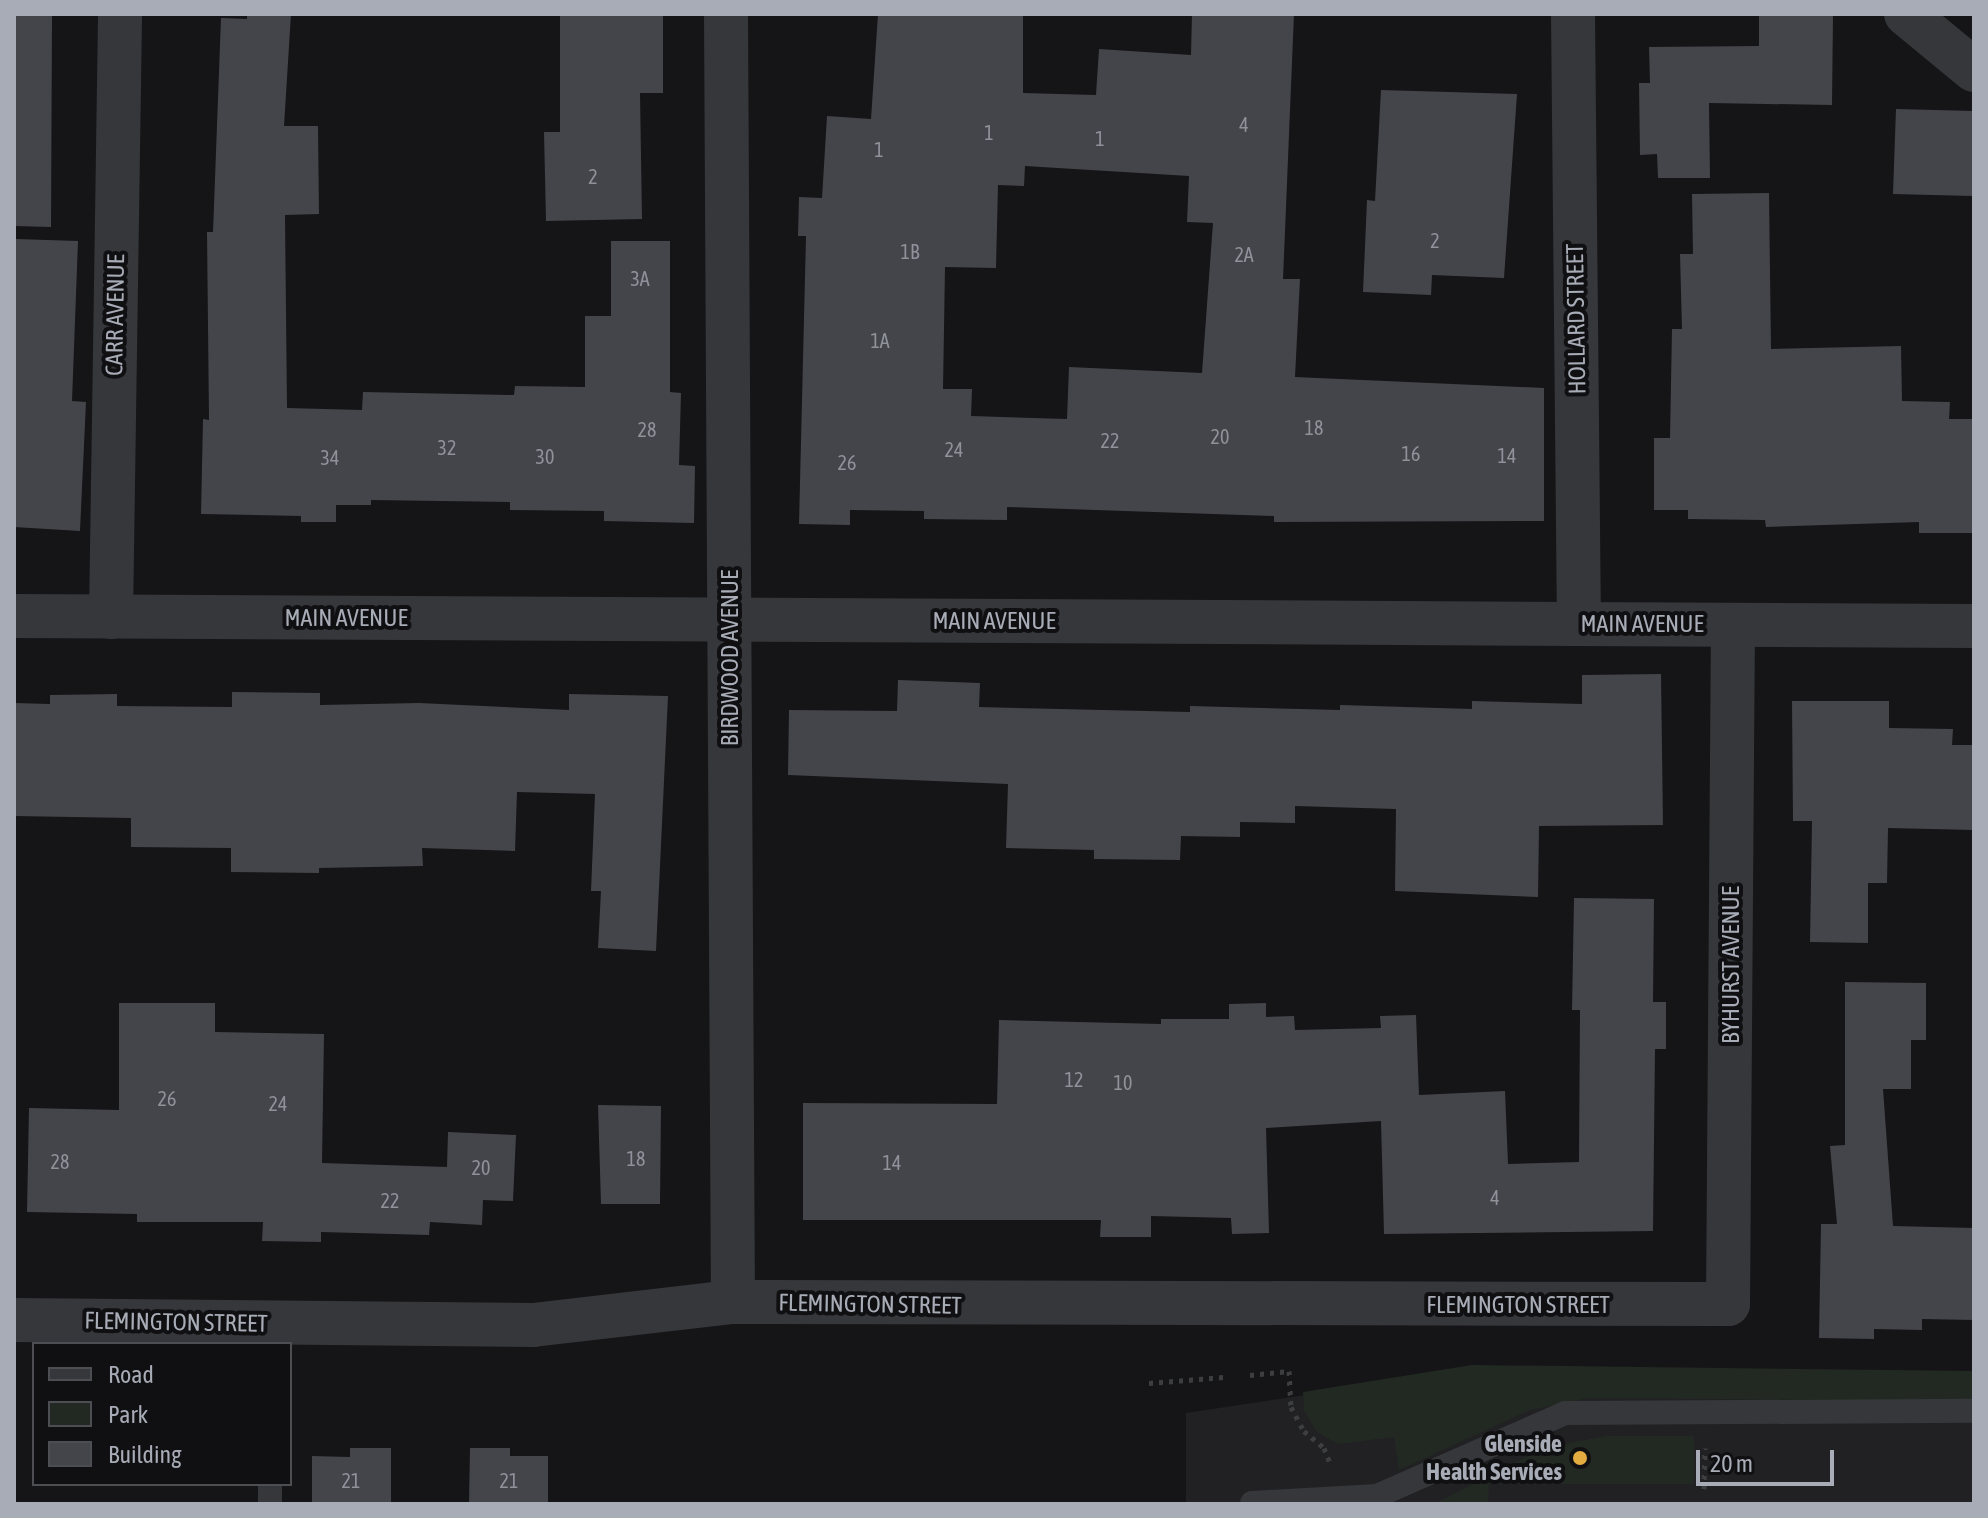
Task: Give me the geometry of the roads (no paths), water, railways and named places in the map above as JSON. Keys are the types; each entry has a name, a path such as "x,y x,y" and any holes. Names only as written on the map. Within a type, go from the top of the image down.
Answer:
{"street":[{"name":"CARR AVENUE","path":"111,617 120,14"},
{"name":"BIRDWOOD AVENUE","path":"726,14 733,1302"},
{"name":"HOLLARD STREET","path":"1573,14 1579,624"},
{"path":"1906,14 1974,70"},
{"name":"MAIN AVENUE","path":"14,616 1974,626"},
{"name":"BYHURST AVENUE","path":"1728,1304 1733,625"},
{"name":"FLEMINGTON STREET","path":"14,1320 267,1333 533,1325 733,1302 1728,1304"}],"lane":[{"path":"1252,1503 1377,1496 1565,1413 1974,1411"}],"place":[{"name":"Glenside Health Services","path":"1580,1458"}]}
